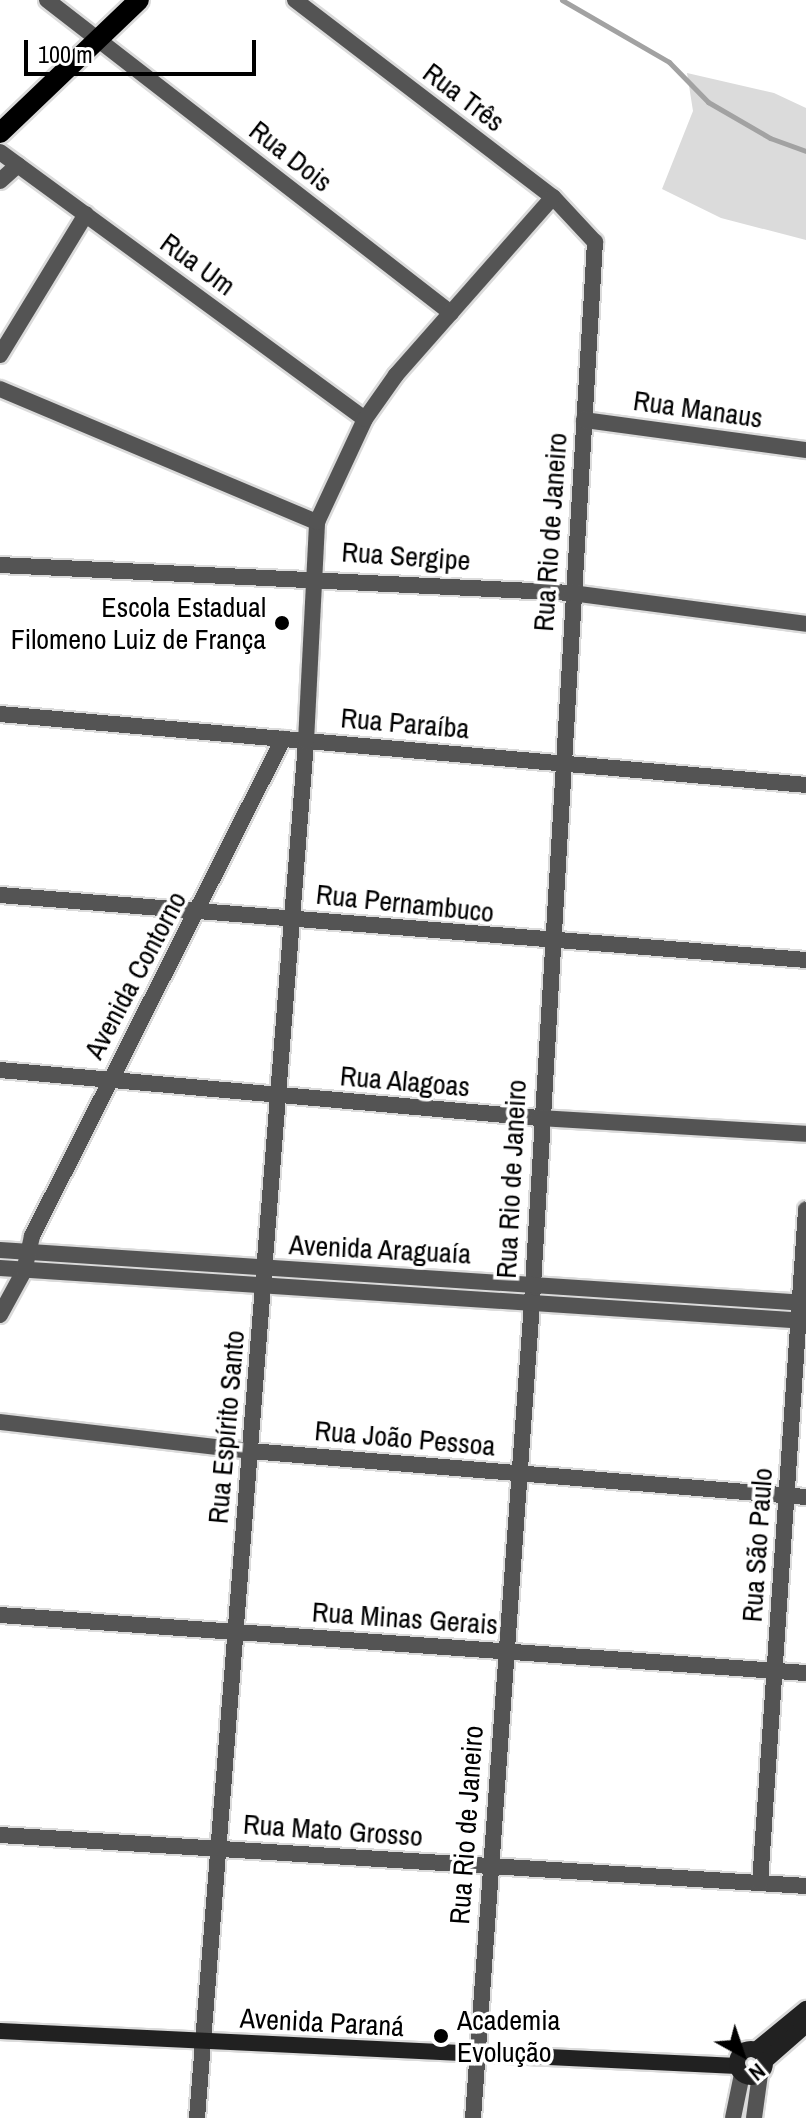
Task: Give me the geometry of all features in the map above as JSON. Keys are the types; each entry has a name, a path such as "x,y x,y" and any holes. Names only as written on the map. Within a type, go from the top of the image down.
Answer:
{"main road":[{"path":"0,133 139,0"}],"street":[{"name":"Rua Dois","path":"47,0 451,313"},
{"name":"Rua Três","path":"295,0 553,197 595,242"},
{"name":"Rua Um","path":"0,152 365,419"},
{"path":"0,181 18,165"},
{"name":"Rua Espírito Santo","path":"197,2118 306,741 317,522 365,419 451,313 553,197"},
{"path":"0,355 86,214"},
{"name":"Rua Rio de Janeiro","path":"473,2118 516,1473 532,1303 539,1118 595,242"},
{"path":"0,389 317,522"},
{"name":"Rua Manaus","path":"584,420 806,450"},
{"name":"Rua Sergipe","path":"0,565 312,577 572,593 806,624"},
{"name":"Rua Paraíba","path":"0,714 806,785"},
{"name":"Avenida Contorno","path":"2,1272 32,1236 109,1080 198,913 283,739"},
{"name":"Rua Pernambuco","path":"0,895 292,918 550,943 806,960"},
{"name":"Rua Alagoas","path":"0,1070 539,1118 806,1134"},
{"name":"Rua São Paulo","path":"760,1883 786,1496 802,1320 806,1210"},
{"name":"Avenida Contorno","path":"0,1315 17,1257"},
{"name":"Avenida Araguaía","path":"17,1257 532,1284 803,1303"},
{"name":"Avenida Araguaía","path":"17,1257 263,1288 802,1320"},
{"name":"Rua João Pessoa","path":"0,1422 250,1451 806,1497"},
{"name":"Rua Minas Gerais","path":"0,1615 806,1673"},
{"name":"Rua Mato Grosso","path":"0,1835 806,1886"},
{"path":"754,2118 761,2062 806,2009"},
{"path":"761,2062 806,2025"},
{"name":"Avenida Paraná","path":"0,2031 740,2070 761,2062"},
{"path":"733,2118 742,2053 761,2062"}],"shaded area":[{"path":"687,73 774,93 806,108 806,240 721,218 662,189 693,111"}],"waterway":[{"path":"562,0 669,62 708,102 770,138 806,151"}],"place":[{"name":"Escola Estadual Filomeno Luiz de França","path":"282,623"},
{"name":"Academia Evolução","path":"441,2036"}]}
